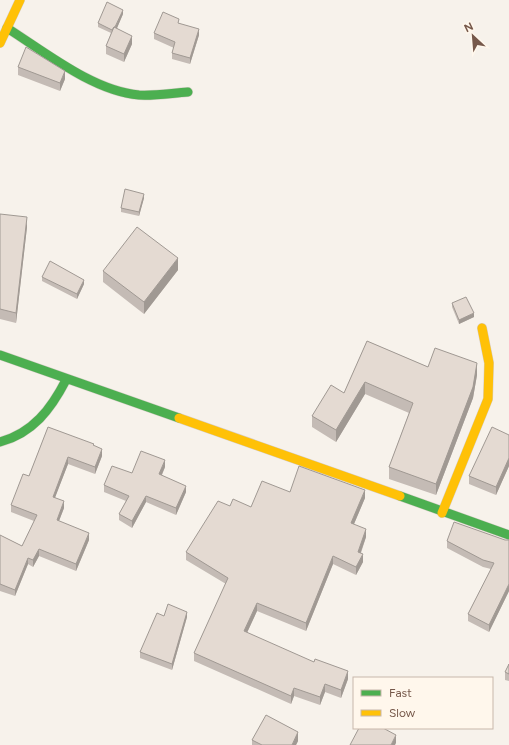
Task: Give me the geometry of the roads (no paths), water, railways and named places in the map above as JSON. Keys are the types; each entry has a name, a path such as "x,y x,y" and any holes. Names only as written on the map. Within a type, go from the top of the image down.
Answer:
{"street":[{"path":"0,43 20,0"},
{"path":"7,28 85,76 115,90 135,95 188,92"},
{"path":"442,512 488,399 491,379 490,357 482,328"},
{"path":"0,355 66,380 509,535"},
{"path":"0,442 10,440 26,433 53,406 66,380"}]}
